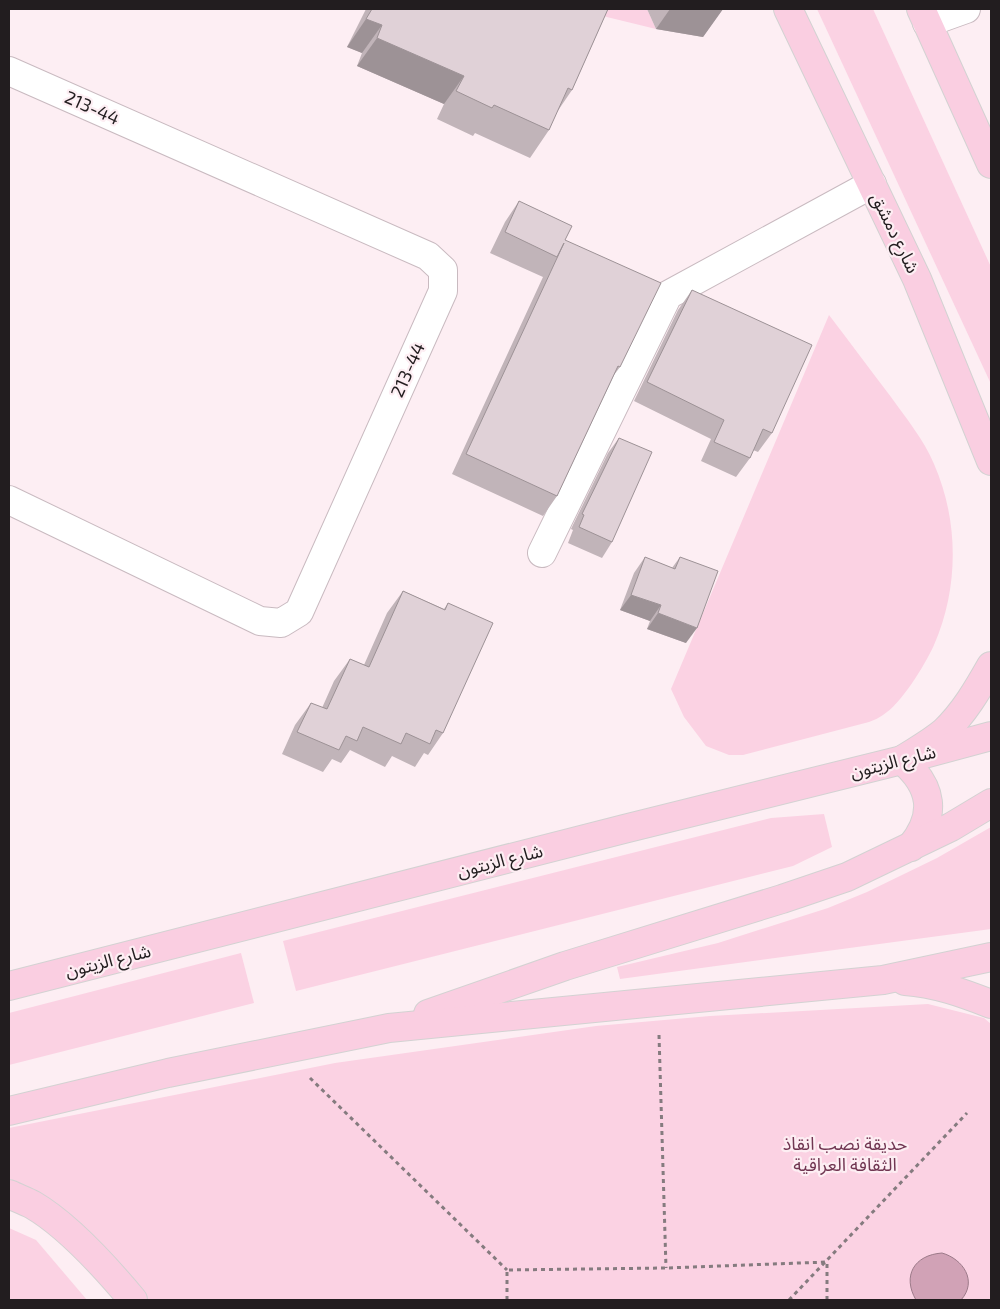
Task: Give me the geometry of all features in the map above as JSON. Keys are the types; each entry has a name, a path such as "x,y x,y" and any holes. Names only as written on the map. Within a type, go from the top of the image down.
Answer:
{"main road":[{"name":"شارع دمشق","path":"788,9 917,279 991,461"},
{"path":"924,16 991,164"},
{"path":"911,847 920,836 926,823 928,809 927,794 922,780 902,760 944,732 975,695 991,666"},
{"name":"شارع الزيتون","path":"9,986 991,736"},
{"path":"389,1028 565,966 782,899 837,880 951,827 991,803"},
{"path":"9,1112 168,1073 389,1028 883,980 991,957"},
{"path":"883,980 923,982 960,992 991,1004"},
{"path":"9,1194 33,1205 60,1225 94,1257 133,1300"}],"street":[{"path":"924,16 966,9"},
{"name":"213-44","path":"9,70 428,256 443,270 444,291 299,612 281,623 260,621 9,500"},
{"path":"542,553 668,295 872,184"}],"path":[{"path":"658,1002 666,1268"},
{"path":"280,1050 507,1270 666,1268 827,1262"},
{"path":"789,1300 966,1113"},
{"path":"827,1262 828,1300"},
{"path":"507,1270 507,1300"}],"green space":[{"path":"574,9 647,9 656,29"},
{"path":"817,9 873,9 991,267 991,384"},
{"path":"829,315 909,421 934,464 948,508 952,531 952,578 948,601 934,645 925,663 905,693 883,715 869,722 743,755 729,755 706,746 684,717 671,689"},
{"path":"824,814 832,847 793,866 296,991 283,941 771,818"},
{"path":"991,827 991,929 620,979 617,967 718,943 828,908 867,892 937,858"},
{"path":"241,953 254,1003 9,1065 9,1013"},
{"name":"حديقة نصب انقاذ الثقافة العراقية","path":"928,1004 984,1018 991,1024 991,1300 148,1300 100,1242 66,1212 16,1181 9,1179 9,1128 335,1063 596,1026 710,1016"},
{"path":"9,1228 36,1240 87,1300 9,1300"}],"shaded area":[{"path":"942,1253 950,1256 962,1265 968,1278 966,1293 961,1300 916,1300 910,1283 913,1268 924,1258"}],"building":[{"path":"372,9 608,9 572,90 568,88 549,130 494,105 492,108 456,91 464,76 377,38 382,25 366,19"},
{"path":"519,201 572,226 565,240 661,283 620,367 618,366 557,496 466,454 564,243 557,257 505,232"},
{"path":"692,290 812,345 772,433 763,429 750,458 714,442 724,420 647,382"},
{"path":"619,438 652,452 612,542 579,527 584,515 582,514"},
{"path":"645,557 675,569 680,557 718,571 697,628 658,613 661,605 631,595"},
{"path":"403,591 445,610 448,603 493,623 443,733 436,730 430,744 406,733 401,744 363,727 357,741 346,736 339,750 297,732 311,703 327,709 350,659 369,667"}]}
